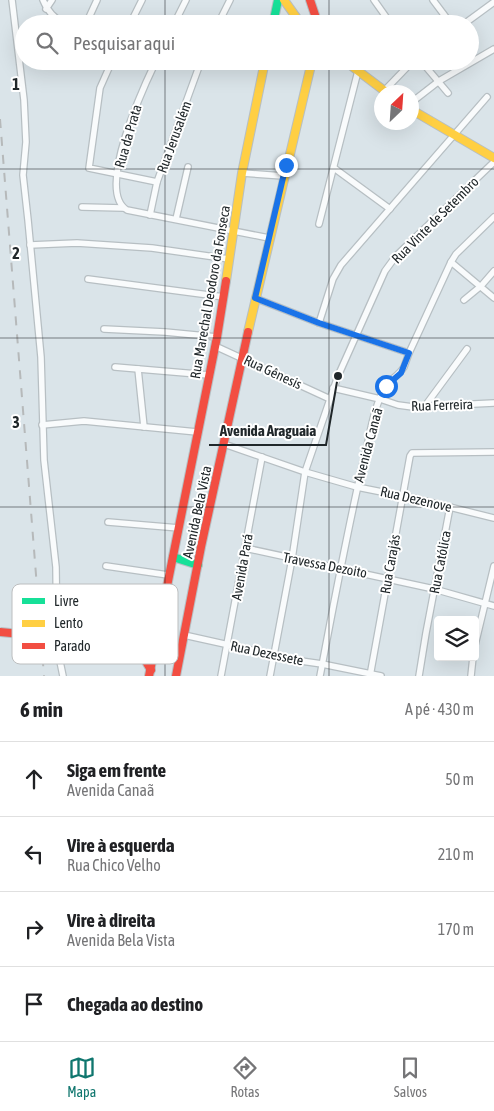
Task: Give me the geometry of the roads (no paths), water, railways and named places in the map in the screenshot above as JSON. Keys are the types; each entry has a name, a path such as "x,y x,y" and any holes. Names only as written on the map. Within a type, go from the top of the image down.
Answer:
{"street":[{"path":"12,0 15,25"},
{"path":"43,0 46,9 51,15"},
{"path":"46,9 52,0"},
{"path":"90,15 98,0"},
{"path":"134,15 142,0"},
{"path":"178,15 186,0"},
{"path":"222,15 230,0"},
{"path":"275,15 278,0"},
{"path":"284,0 295,15"},
{"path":"310,0 315,15"},
{"path":"374,0 385,15"},
{"path":"433,0 444,15"},
{"path":"476,15 494,2"},
{"path":"479,58 494,49"},
{"path":"20,70 26,142 22,175 41,357 44,460 56,584"},
{"path":"108,70 103,79 97,105 88,166 94,170 157,182"},
{"name":"Rua da Prata","path":"125,209 117,195 117,173 131,118 152,70"},
{"name":"Rua Jerusalém","path":"150,215 157,182 198,70"},
{"name":"Rua Marechal Deodoro da Fonseca","path":"166,584 217,337 242,173 263,70"},
{"name":"Avenida Bela Vista","path":"176,676 255,298 310,70"},
{"path":"391,85 405,70"},
{"path":"429,70 448,94"},
{"path":"419,97 459,70"},
{"path":"319,224 358,71 376,85"},
{"path":"319,323 338,268 487,97"},
{"path":"419,114 494,160"},
{"name":"Rua Vinte de Setembro","path":"270,676 292,559 305,472 333,388 356,335 385,271 396,256 494,160"},
{"path":"176,219 188,168"},
{"path":"334,168 390,209"},
{"path":"242,173 283,176"},
{"path":"82,207 125,209 269,238"},
{"name":"Avenida Canaã","path":"320,676 357,487 380,399 386,386 401,373 450,262 494,216"},
{"path":"30,245 77,243 152,248 229,259"},
{"path":"450,262 494,298"},
{"path":"464,300 481,286 494,271"},
{"path":"88,279 224,297"},
{"path":"255,298 319,323 409,353"},
{"path":"104,329 217,337"},
{"name":"Rua Gênesis","path":"215,346 330,399"},
{"path":"425,406 467,349"},
{"path":"115,367 208,375"},
{"path":"138,369 144,427"},
{"name":"Rua Ferreira","path":"333,388 398,405 413,407 494,403"},
{"path":"42,425 84,421 197,432"},
{"name":"Rua Dezenove","path":"224,444 305,472 357,487 494,518"},
{"name":"Rua Carajás","path":"371,675 408,464 412,453 494,452"},
{"name":"Avenida Pará","path":"221,676 262,457"},
{"name":"Rua Católica","path":"419,676 450,507"},
{"path":"108,522 179,528"},
{"name":"Travessa Dezoito","path":"244,548 388,578 494,606"},
{"path":"173,556 198,565"},
{"path":"106,566 168,575"},
{"path":"479,630 494,566"},
{"name":"Rua Dezessete","path":"184,635 301,661 381,676"},
{"path":"471,676 472,661"}],"railway":[{"path":"0,119 37,584"},
{"path":"43,664 44,676"}],"place":[{"name":"Avenida Araguaia","path":"338,376"}]}
